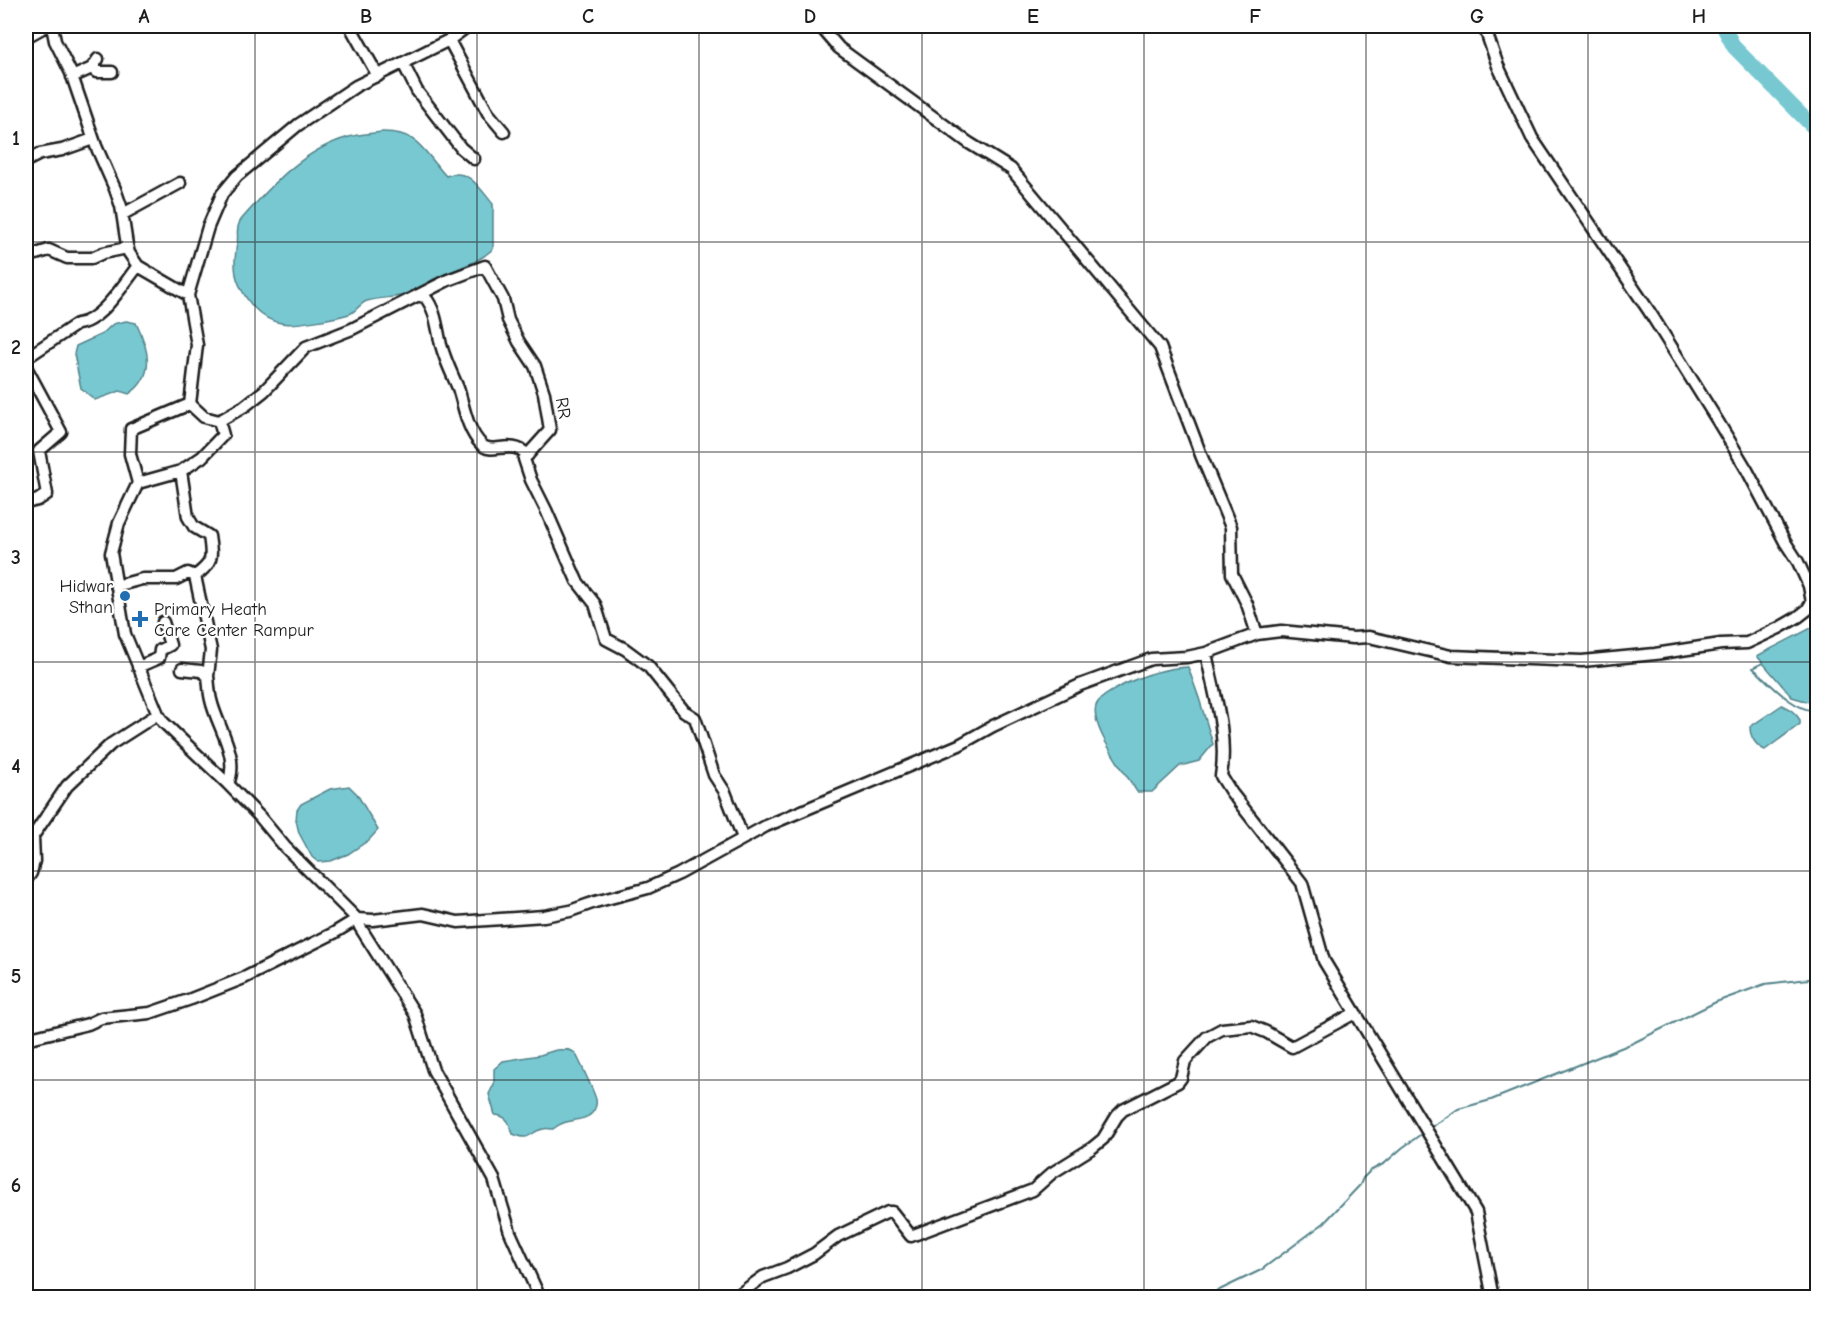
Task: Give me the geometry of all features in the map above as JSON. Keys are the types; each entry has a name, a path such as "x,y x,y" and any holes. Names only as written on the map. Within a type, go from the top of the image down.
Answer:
{"street":[{"path":"26,38 46,26"},
{"path":"52,26 93,139 115,189 123,213 128,248 138,266 188,295"},
{"path":"350,26 378,76"},
{"path":"190,404 197,345 188,295 208,227 222,194 237,176 298,126 356,87 449,40 468,26"},
{"path":"820,26 848,55 969,143 1011,169 1160,347 1231,526 1232,574 1247,604 1257,634"},
{"path":"26,1039 88,1024 101,1018 150,1013 191,999 244,978 357,919 373,920 423,914 458,921 544,916 570,911 648,888 679,874 766,826 959,745 993,726 1080,685 1151,659 1186,657 1257,634 1281,631 1353,638 1369,637 1451,656 1582,661 1655,654 1721,644 1747,643 1798,617 1807,610 1812,602 1809,586 1798,562 1747,470 1649,311 1532,138 1498,66 1484,26"},
{"path":"449,40 488,113 504,132"},
{"path":"72,77 95,63 96,72 112,72"},
{"path":"403,63 417,91 461,148 474,159"},
{"path":"26,161 40,154 62,150 93,139"},
{"path":"123,213 180,183"},
{"path":"26,257 49,250 67,258 92,258 103,253 128,248"},
{"path":"26,358 77,324 84,324 104,309 138,266"},
{"name":"RR","path":"219,421 245,406 264,391 306,347 352,329 448,280 484,266 503,299 512,328 535,366 544,393 550,430 528,455"},
{"path":"420,296 425,297 433,311 444,357 480,444 486,448 519,448 528,455 524,459 529,474 577,580 595,604 606,639 625,649 648,666 684,711 695,718 714,776 725,792 743,838"},
{"path":"26,367 61,432 39,451 47,494 38,500 26,503"},
{"path":"138,483 181,471 202,457 223,435 219,421 204,417 190,404"},
{"path":"190,404 131,429 130,454 138,483 119,523 111,552 125,633 138,667 163,722 228,784 285,847 357,919 415,1014 433,1070 494,1179 510,1232 540,1298"},
{"path":"181,471 188,518 194,526 209,536 212,554 208,566 195,576"},
{"path":"116,586 142,579 162,577 176,579 188,573 195,576"},
{"path":"195,576 211,650 208,676 211,701 223,729 230,755 231,775 228,784"},
{"path":"138,667 159,658 160,650 170,645 163,622"},
{"path":"1206,652 1222,729 1224,758 1221,776 1302,883 1324,961 1476,1212 1493,1298"},
{"path":"182,669 201,671 208,676"},
{"path":"26,880 31,873 34,861 33,836 67,786 111,744 158,714"},
{"path":"734,1298 763,1277 814,1254 838,1236 888,1212 892,1212 911,1236 1033,1190 1052,1173 1103,1138 1123,1110 1178,1082 1185,1061 1215,1031 1251,1026 1292,1047 1355,1013"}],"water":[{"path":"381,132 404,135 412,139 446,176 461,174 478,186 493,204 493,249 471,264 432,280 413,293 367,301 349,314 287,324 267,318 250,303 237,279 235,258 240,221 276,182 316,151 349,137"},
{"path":"126,321 136,323 147,352 147,370 138,387 129,394 120,391 95,400 81,388 74,354 76,346 102,334 113,324"},
{"path":"1817,625 1818,703 1816,704 1792,697 1757,656"},
{"path":"1188,667 1213,744 1199,761 1180,766 1152,792 1137,792 1102,734 1095,711 1098,702 1110,692 1140,678 1163,670"},
{"path":"1782,705 1796,715 1800,724 1765,750 1754,741 1750,727"},
{"path":"349,786 357,794 378,830 369,840 348,854 331,861 318,862 312,857 299,833 296,820 297,810 301,804 330,789"},
{"path":"556,1050 568,1050 575,1053 595,1097 594,1110 589,1116 565,1122 553,1129 538,1130 527,1137 513,1134 509,1123 495,1115 489,1094 494,1084 494,1069 503,1061"}],"waterway":[{"path":"1723,26 1734,47 1818,132"},
{"path":"1763,663 1753,668 1774,688 1800,707 1818,711"},
{"path":"1429,1129 1458,1109 1491,1100 1633,1043 1716,1002 1765,984 1818,978"},
{"path":"1203,1298 1261,1270 1324,1223 1370,1171 1385,1163 1424,1132"}],"place":[{"name":"Hidwar Sthan","path":"125,596"},
{"name":"Primary Heath Care Center Rampur","path":"140,619"}]}
